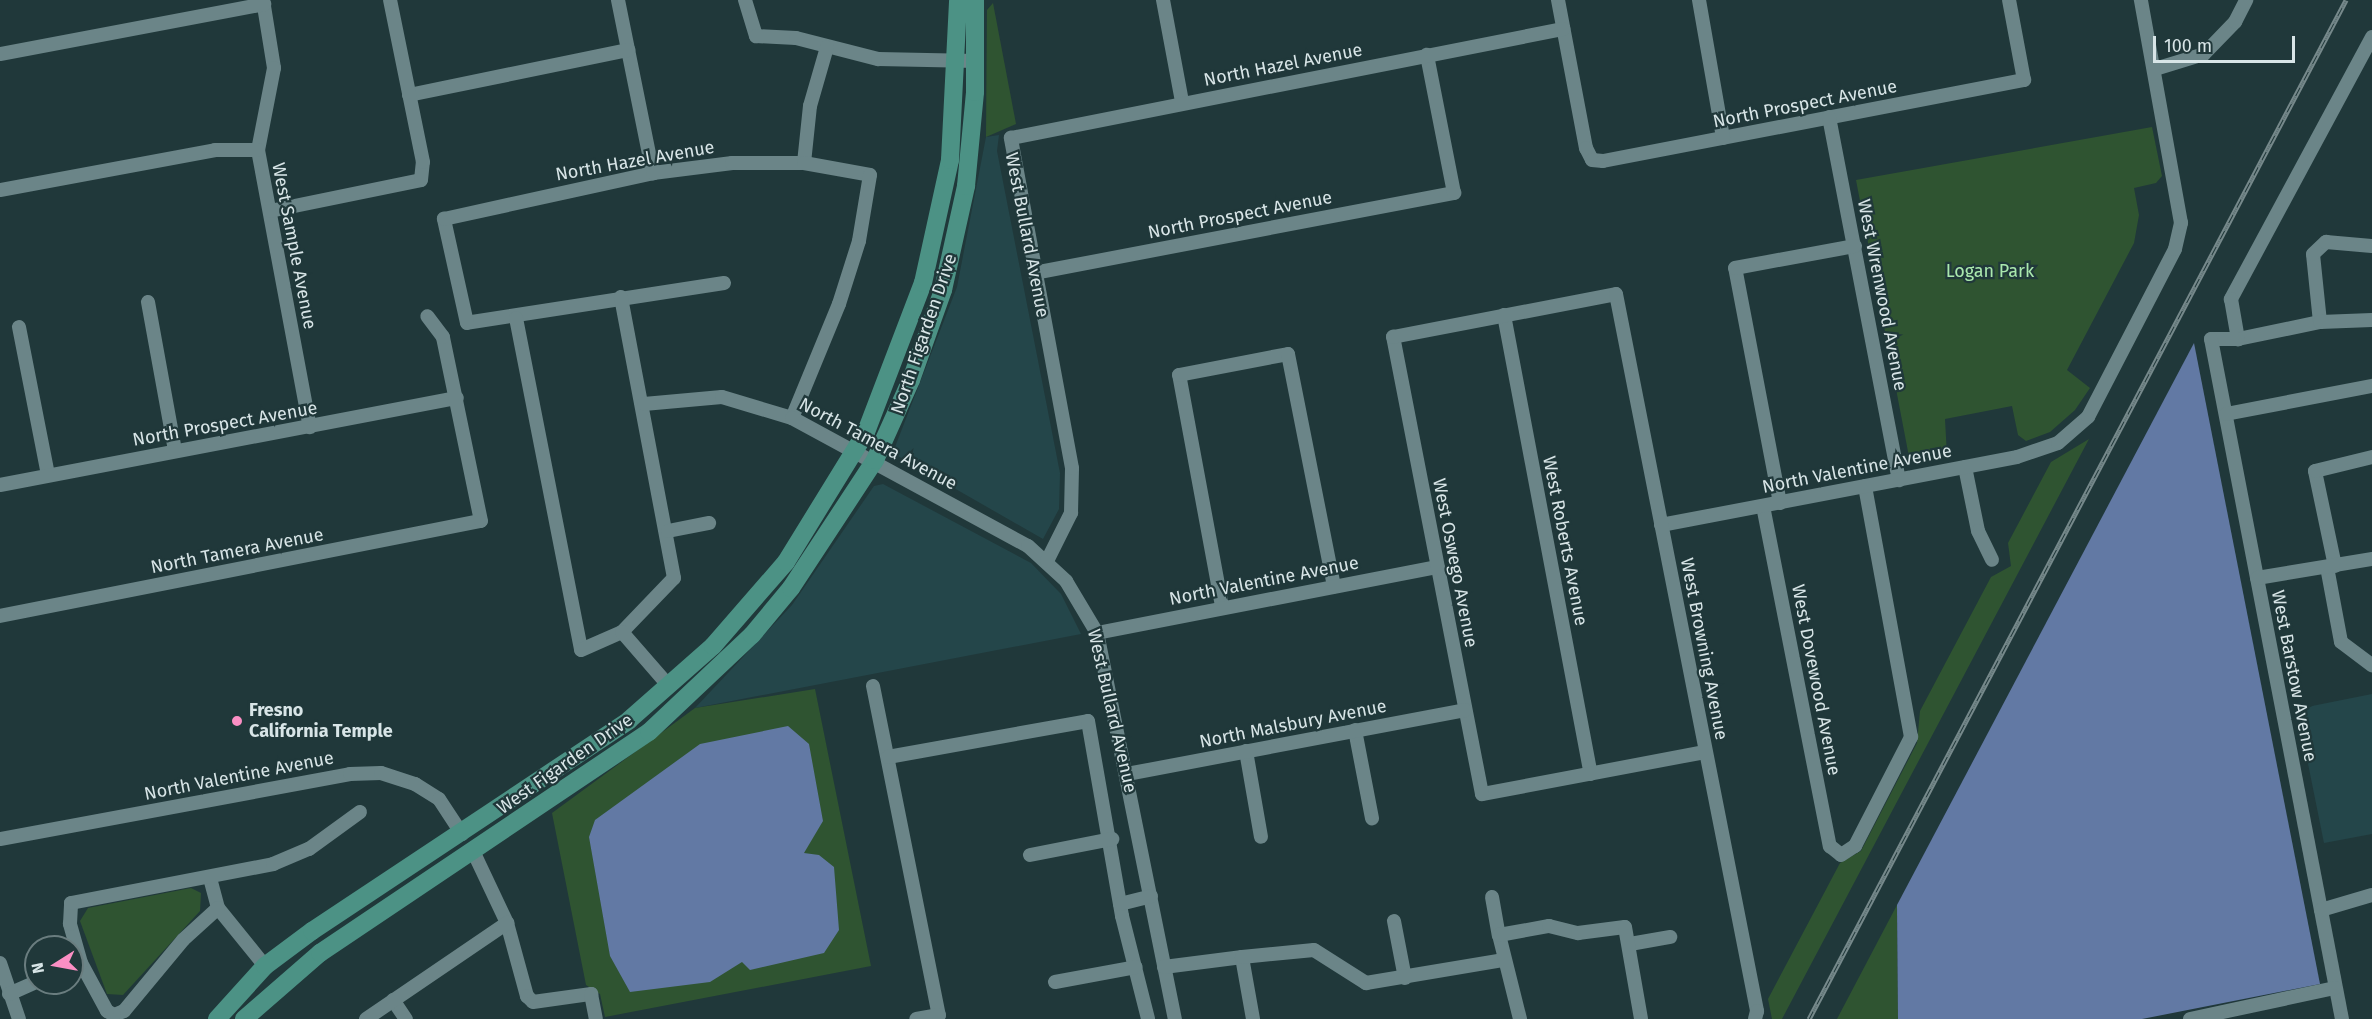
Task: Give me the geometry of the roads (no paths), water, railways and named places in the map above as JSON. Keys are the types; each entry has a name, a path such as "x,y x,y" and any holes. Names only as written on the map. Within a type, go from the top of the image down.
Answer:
{"main road":[{"path":"958,0 967,61"},
{"path":"967,61 975,0"},
{"name":"North Figarden Drive","path":"856,450 900,354 927,266 950,160 967,61"},
{"name":"North Figarden Drive","path":"875,460 911,380 954,248 966,186 967,61"},
{"name":"West Figarden Drive","path":"222,1015 265,966 462,834 498,813 669,686 713,646 786,562 856,450"},
{"name":"West Figarden Drive","path":"244,1019 320,952 598,770 687,699 791,588 875,460"},
{"path":"473,851 475,838 498,813"},
{"path":"444,870 444,860 462,834"}],"street":[{"path":"270,211 421,180 423,162 390,0"},
{"path":"618,0 653,173"},
{"path":"745,0 756,36 796,38 878,59 967,61"},
{"path":"1162,0 1182,102"},
{"path":"1558,0 1563,29"},
{"path":"1699,0 1724,138"},
{"name":"North Prospect Avenue","path":"1563,29 1592,160 1724,138 2025,80 2009,0"},
{"path":"2141,0 2155,69 2204,54 2235,22 2246,0"},
{"path":"0,54 264,2"},
{"name":"West Sample Avenue","path":"264,2 274,68 258,150 310,427"},
{"name":"North Hazel Avenue","path":"1011,138 1182,102 1563,29"},
{"path":"2370,45 2231,299 2238,339 2320,322 2372,320"},
{"path":"804,163 810,106 827,47"},
{"path":"409,95 628,50"},
{"name":"North Prospect Avenue","path":"1034,273 1454,193 1427,55"},
{"name":"North Valentine Avenue","path":"1661,525 1965,467 2058,443 2088,417 2175,249 2181,223 2155,69"},
{"name":"West Wrenwood Avenue","path":"1829,117 1899,480"},
{"name":"West Bullard Avenue","path":"1011,138 1074,492 1065,533 1047,561 1084,605 1097,633 1127,774 1174,1019"},
{"path":"0,190 215,150 258,150"},
{"name":"North Hazel Avenue","path":"516,318 467,323 444,219 653,173 732,163 804,163 870,175 859,242 839,304 792,418"},
{"path":"2320,322 2313,254 2326,242 2372,246"},
{"path":"1780,503 1735,268 1855,246"},
{"path":"621,297 668,531 674,578 622,632 581,650 516,318 621,297 724,283"},
{"name":"West Browning Avenue","path":"1504,315 1616,294 1756,1015"},
{"path":"148,302 175,451"},
{"name":"West Oswego Avenue","path":"1504,315 1393,337 1482,794 1591,774"},
{"name":"West Roberts Avenue","path":"1504,315 1591,774"},
{"path":"427,316 443,337 457,398"},
{"path":"18,327 48,475"},
{"name":"West Barstow Avenue","path":"2238,339 2211,339 2342,1019"},
{"path":"1222,606 1179,375 1288,354 1334,586"},
{"path":"2226,414 2372,386"},
{"name":"North Prospect Avenue","path":"0,485 457,398"},
{"name":"North Tamera Avenue","path":"0,616 481,521 457,398"},
{"name":"North Tamera Avenue","path":"644,404 722,398 792,418 875,460 1047,561"},
{"path":"2372,457 2315,471 2341,642 2372,664"},
{"path":"1965,467 1978,531 1992,560"},
{"name":"West Dovewood Avenue","path":"1763,506 1830,846 1841,855 1855,846 1911,737 1865,486"},
{"path":"668,531 709,523"},
{"path":"2257,578 2372,559"},
{"name":"North Valentine Avenue","path":"1097,633 1222,606 1438,567"},
{"path":"622,632 669,686"},
{"path":"873,686 939,1015 916,1019"},
{"name":"North Malsbury Avenue","path":"1127,774 1466,710"},
{"name":"West Bullard Avenue","path":"888,758 1088,721 1112,839 1120,904 1148,1019"},
{"path":"1355,730 1372,818"},
{"path":"1246,751 1261,837"},
{"path":"1591,774 1705,752"},
{"name":"North Valentine Avenue","path":"0,839 350,774 381,774 415,784 439,799 462,834"},
{"path":"72,935 71,903 210,878 273,864 309,849 360,812"},
{"path":"1030,855 1112,839"},
{"path":"473,851 507,923 527,996 533,1002 591,994 596,1019"},
{"path":"210,878 218,908 265,966"},
{"path":"2321,910 2372,895"},
{"path":"1120,904 1150,896"},
{"path":"1492,897 1504,960 1520,1019"},
{"path":"84,977 99,1001 114,1015 131,1003 183,940 218,908"},
{"path":"1394,921 1405,978"},
{"path":"366,1019 507,923"},
{"path":"1499,935 1549,926 1578,933 1625,927 1630,944 1641,1019"},
{"path":"1630,944 1670,937"},
{"path":"1164,967 1314,950 1366,983 1504,960"},
{"path":"1242,957 1253,1019"},
{"path":"0,963 19,1019"},
{"path":"1055,982 1136,967"},
{"path":"9,994 24,987"},
{"path":"2190,1019 2335,988"},
{"path":"393,1000 406,1019"}],"water":[{"path":"2194,343 2320,984 2142,1019 1898,1019 1897,905"},
{"path":"788,726 809,744 823,821 804,853 819,855 834,867 839,930 824,953 750,970 742,962 710,982 630,992 610,956 589,837 595,820 700,744"}],"railway":[{"path":"1809,1019 2346,0"}],"place":[{"name":"Fresno California Temple","path":"237,721"}],"park label":[{"name":"Logan Park","path":"1990,271"}]}
